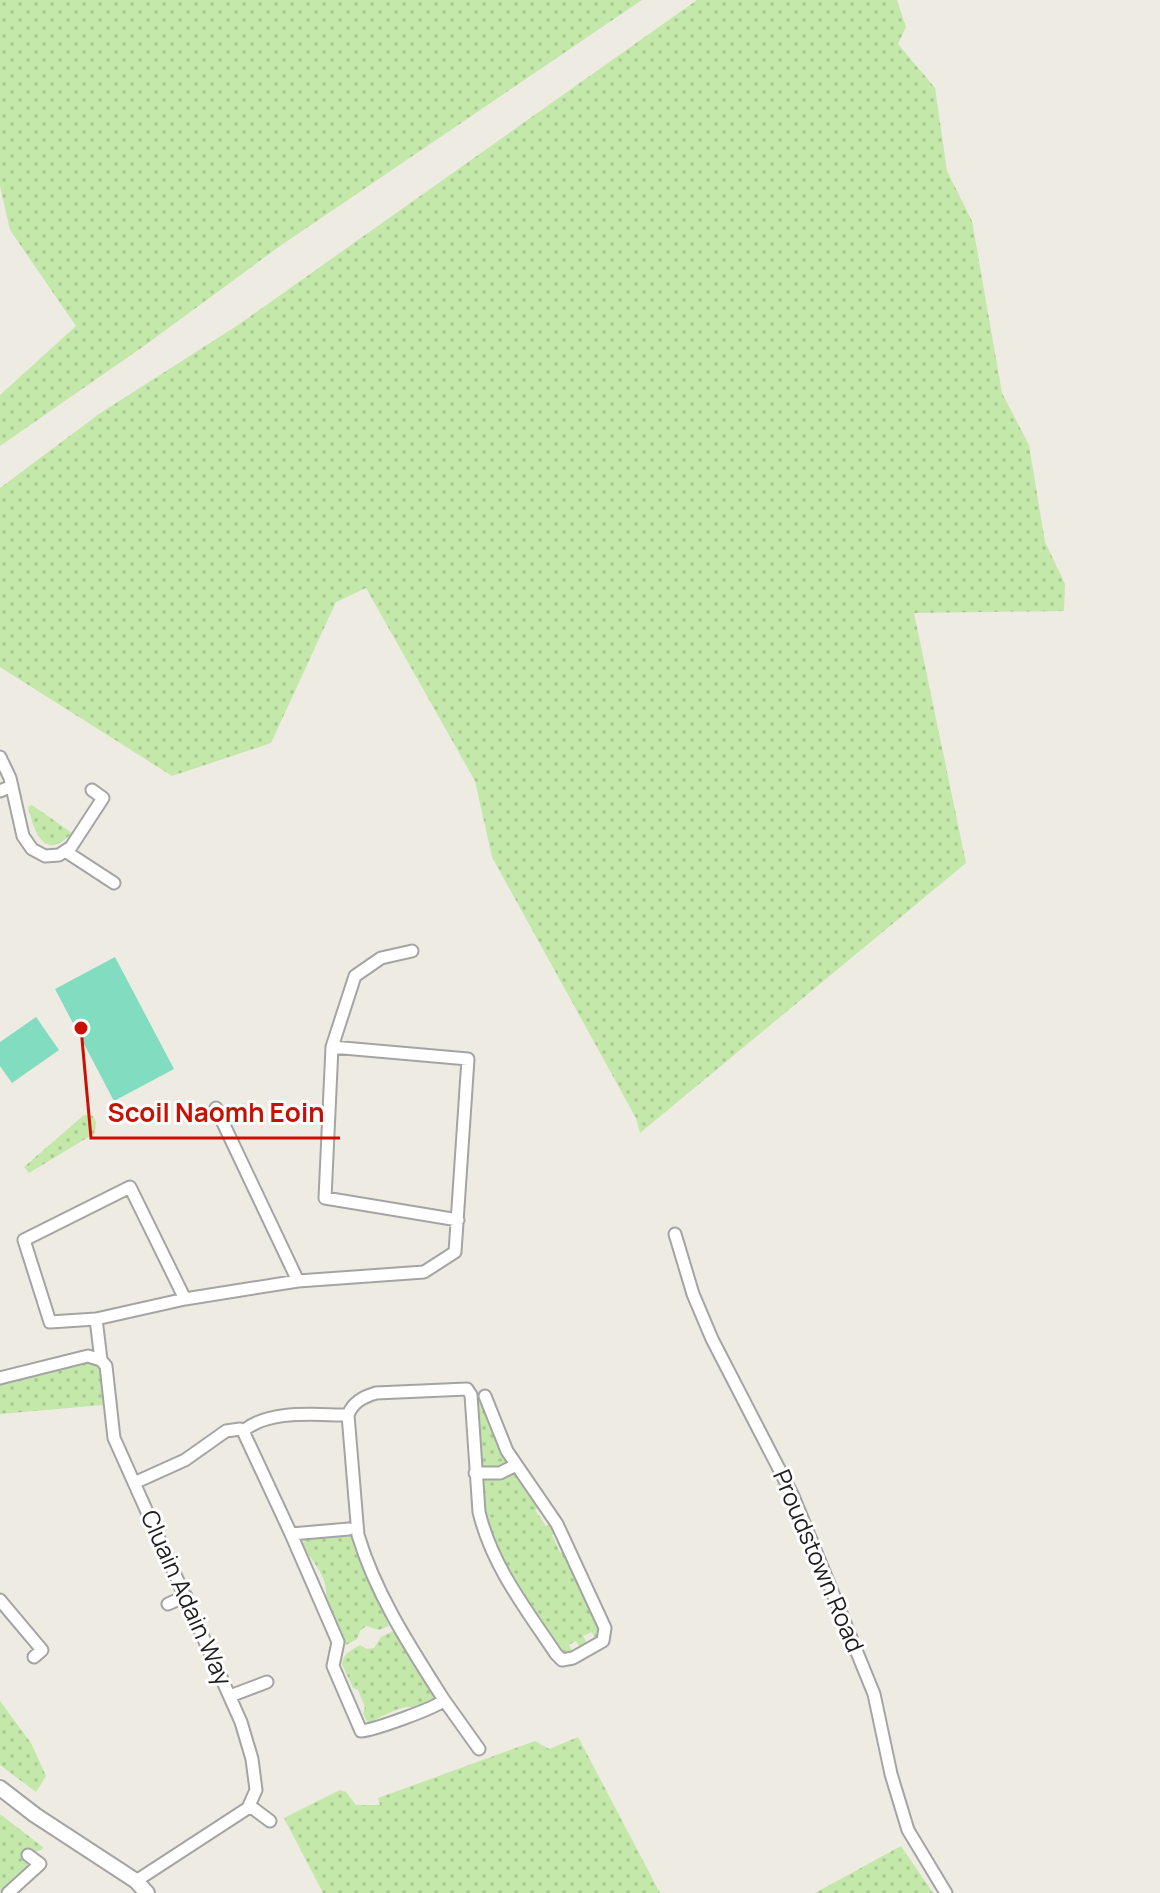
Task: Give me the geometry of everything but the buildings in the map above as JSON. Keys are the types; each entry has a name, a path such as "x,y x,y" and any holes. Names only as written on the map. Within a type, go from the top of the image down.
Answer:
{"street":[{"path":"0,757 6,788 23,836 32,849 45,856 59,855 71,847 103,798 92,790"},
{"path":"65,851 114,883"},
{"path":"412,951 381,958 355,976 332,1047 325,1198 458,1220"},
{"path":"185,1299 130,1187 24,1240 50,1322 96,1319 185,1299 298,1281 424,1272 455,1252 468,1059 332,1047"},
{"path":"216,1108 298,1281"},
{"name":"Proudstown Road","path":"675,1234 693,1294 712,1339 793,1496 874,1694 891,1774 908,1830 946,1893"},
{"name":"Cluain Adain Way","path":"96,1319 101,1360 108,1375 111,1429 230,1696 252,1759 256,1790 250,1806"},
{"path":"0,1378 88,1356 101,1360"},
{"path":"479,1749 396,1624 363,1551 358,1535 348,1415 351,1407 365,1396 376,1393 467,1389 471,1395 475,1473 482,1526 501,1570 556,1654 562,1660 573,1658 603,1641 605,1628 557,1524 507,1451 485,1396"},
{"path":"243,1431 255,1422 272,1417 348,1415"},
{"path":"134,1483 185,1460 226,1431 243,1431 338,1642 333,1666 361,1731 437,1707 444,1700"},
{"path":"475,1473 500,1473 516,1465"},
{"path":"291,1534 349,1529"},
{"path":"168,1604 186,1596"},
{"path":"0,1600 42,1650 34,1657"},
{"path":"230,1696 267,1682"},
{"path":"0,1788 35,1815 136,1881 147,1893"},
{"path":"136,1881 250,1806 270,1821"},
{"path":"8,1893 40,1864 28,1855"}],"green space":[{"path":"0,0 642,0 280,246 0,446 0,395 76,326 10,230 0,186"},
{"path":"697,0 897,0 906,27 898,44 935,88 947,171 972,221 1002,393 1029,445 1045,542 1065,584 1064,611 914,613 966,863 640,1133 636,1118 492,857 475,781 366,588 336,602 271,743 172,776 0,667 0,488 99,414 238,325"},
{"path":"32,805 72,833 54,845 47,844 33,825 28,807"},
{"path":"115,957 174,1069 114,1101 55,989"},
{"path":"36,1017 59,1050 12,1083 0,1066 0,1042"},
{"path":"84,1115 93,1116 95,1133 29,1173 24,1167"},
{"path":"91,1360 101,1366 103,1405 0,1414 0,1381"},
{"path":"478,1395 506,1459 504,1465 484,1467 480,1460"},
{"path":"513,1473 539,1507 535,1510 546,1526 551,1524 556,1533 552,1535 560,1553 564,1551 600,1630 601,1636 596,1640 592,1632 583,1636 588,1645 581,1649 576,1641 569,1645 573,1653 560,1651 507,1572 485,1520 482,1482 486,1478"},
{"path":"351,1536 389,1626 379,1630 366,1626 357,1639 346,1645 325,1597 322,1577 302,1544 305,1540"},
{"path":"393,1631 435,1700 399,1709 376,1719 374,1724 368,1723 363,1714 365,1707 358,1690 353,1688 343,1660 348,1652 360,1645 367,1649 374,1648 381,1637"},
{"path":"0,1701 31,1743 46,1776 36,1792 0,1765"},
{"path":"578,1737 660,1893 323,1893 284,1818 340,1790 346,1792 356,1805 380,1805 378,1798 535,1741 549,1749"},
{"path":"0,1814 44,1848 27,1857 28,1866 0,1891"},
{"path":"901,1846 933,1893 815,1893"}],"place":[{"name":"Scoil Naomh Eoin","path":"81,1028"}]}
